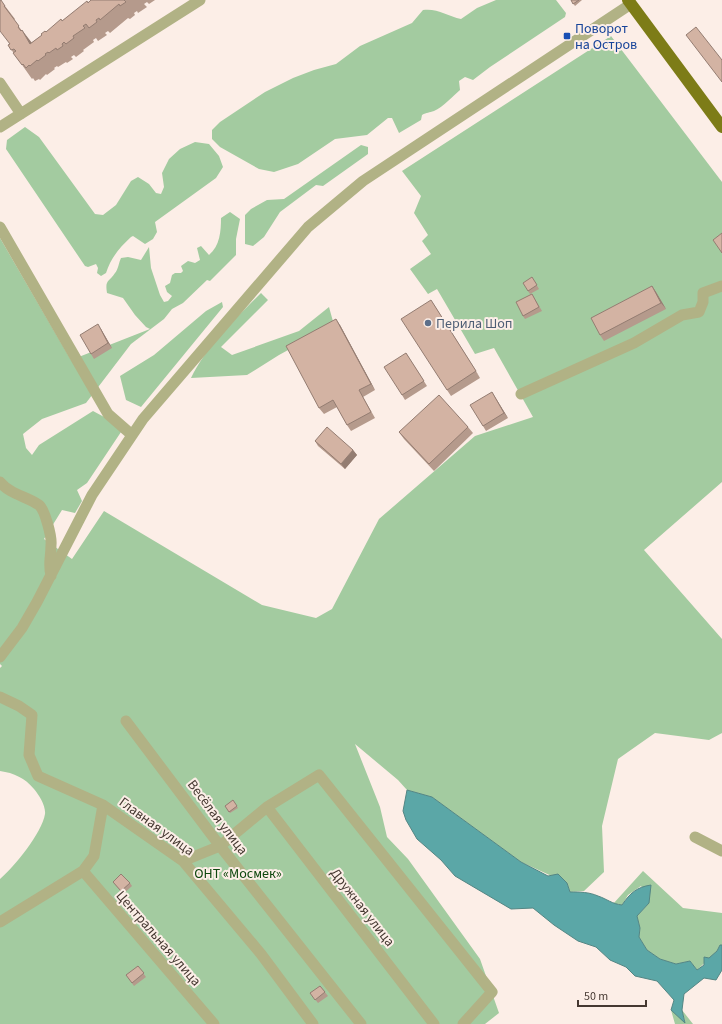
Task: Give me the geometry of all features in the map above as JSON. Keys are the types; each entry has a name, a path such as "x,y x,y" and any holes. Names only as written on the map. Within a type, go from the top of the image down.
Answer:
{"main road":[{"path":"629,2 722,127"}],"street":[{"path":"0,127 200,0"},
{"path":"0,657 22,628 51,576 92,495 143,419 303,233 319,217 363,181 629,2"},
{"path":"0,83 21,114"},
{"path":"0,227 108,414 132,435"},
{"path":"521,394 634,343 682,315 699,312 703,302 703,292 722,286"},
{"path":"0,482 7,490 40,506 45,512 52,544 48,564 51,576"},
{"name":"Главная улица","path":"0,697 19,706 32,715 29,755 38,776 103,805 183,861 261,954 313,1024"},
{"name":"Весёлая улица","path":"126,722 220,846 361,1024"},
{"path":"183,861 220,846 267,807 319,775 492,992 463,1024"},
{"path":"0,922 83,871 94,856 103,805"},
{"name":"Дружная улица","path":"267,807 434,1024"},
{"path":"695,837 722,850"},
{"name":"Центральная улица","path":"83,871 214,1024"}],"green space":[{"path":"496,0 556,0 566,13 565,17 473,80 465,77 459,81 460,90 448,101 434,111 425,113 422,115 421,120 399,133 392,118 388,118 367,135 335,139 298,164 274,172 259,169 220,147 212,139 212,130 220,122 265,92 293,78 336,64 360,46 412,23 423,10 438,11 461,19 477,8"},
{"name":"ОНТ «Мосмек»","path":"611,36 722,182 722,482 644,550 722,639 722,733 709,740 655,733 618,759 602,826 604,872 584,891 570,892 567,883 521,862 432,797 407,790 398,780 355,744 380,807 387,837 408,859 480,959 499,1013 485,1024 0,1024 0,879 20,858 33,840 43,822 45,811 40,797 27,782 15,775 0,771 0,668 2,666 0,664 0,238 71,360 150,329 146,327 135,315 123,298 107,293 107,284 116,272 121,258 128,257 141,260 149,247 151,268 160,295 164,302 168,301 172,296 167,292 165,286 170,283 172,275 175,273 181,273 183,271 181,266 188,261 195,263 200,260 197,248 201,246 209,255 216,247 220,233 221,218 230,212 240,219 236,239 236,255 210,281 207,280 183,303 172,309 164,319 131,344 86,403 42,419 23,434 26,448 32,455 39,445 93,411 106,418 121,432 87,483 77,490 82,501 75,513 62,510 44,539 72,559 104,511 262,605 316,618 332,609 379,519 475,436 533,417 494,348 475,354 437,289 428,294 410,269 431,254 422,241 428,235 414,213 421,196 402,171"},
{"path":"25,127 39,137 95,214 103,215 116,205 131,181 138,177 149,184 156,193 161,194 164,187 162,173 169,159 180,149 195,142 209,144 219,156 223,167 216,178 155,222 157,232 153,239 145,244 133,236 131,237 116,254 106,273 101,276 97,273 98,268 96,264 88,267 85,266 6,149 7,140"},
{"path":"361,145 368,147 368,154 323,186 316,185 280,212 264,237 253,246 245,244 245,215 251,209 267,200 284,199"},
{"path":"261,293 268,300 221,347 232,355 299,331 329,307 334,325 279,355 247,375 191,378 213,343"},
{"path":"222,302 223,307 141,407 126,400 120,376 154,355 206,311"},
{"path":"643,871 683,908 722,913 722,945 720,945 717,951 697,970 690,961 676,964 660,959 647,950 639,937 640,928 637,916 649,903 641,886 628,895 622,905 613,904"},
{"path":"671,1010 685,1022 682,1010 693,1024 675,1024"}],"water":[{"path":"407,790 432,797 521,862 548,876 558,874 567,883 570,892 591,894 615,904 622,905 634,891 651,885 649,903 637,916 640,928 639,937 647,950 660,959 676,964 690,961 697,970 704,965 704,957 709,958 717,951 720,945 722,945 722,970 716,980 704,978 684,994 682,1010 685,1023 671,1010 674,1000 657,981 635,976 626,967 610,960 596,947 578,941 554,925 533,908 511,909 455,876 441,860 417,839 406,820 403,811"}],"building":[{"path":"0,0 19,26 18,27 21,31 22,30 30,44 42,35 41,34 45,31 46,32 61,19 62,21 87,1 88,3 91,0 124,0 126,2 120,6 119,4 100,20 99,18 96,20 97,22 89,28 86,24 83,26 85,28 73,36 74,38 66,44 64,42 62,44 63,46 57,50 56,48 49,53 48,52 38,61 37,60 26,68 13,53 16,51 14,49 11,50 8,45 10,44 0,31"},
{"path":"571,0 579,0 573,4"},
{"path":"696,27 722,60 722,82 686,35"},
{"path":"722,233 722,253 713,240"},
{"path":"532,277 537,285 528,291 523,283"},
{"path":"652,286 661,303 600,335 591,318"},
{"path":"532,294 539,307 523,316 516,302"},
{"path":"431,300 476,371 447,390 401,319"},
{"path":"336,319 371,384 359,390 371,412 347,425 333,400 319,408 286,346"},
{"path":"98,324 108,343 91,354 80,335"},
{"path":"406,353 424,381 402,395 384,367"},
{"path":"492,392 504,413 483,426 470,405"},
{"path":"439,395 468,427 429,464 399,432"},
{"path":"327,427 353,450 341,464 315,441"},
{"path":"233,800 237,806 229,812 225,806"},
{"path":"121,874 130,883 121,891 113,882"},
{"path":"138,966 144,973 132,983 126,975"},
{"path":"320,986 325,992 315,1000 310,993"}],"place":[{"name":"Поворот на Остров","path":"567,36"},
{"name":"Перила Шоп","path":"428,323"}]}
